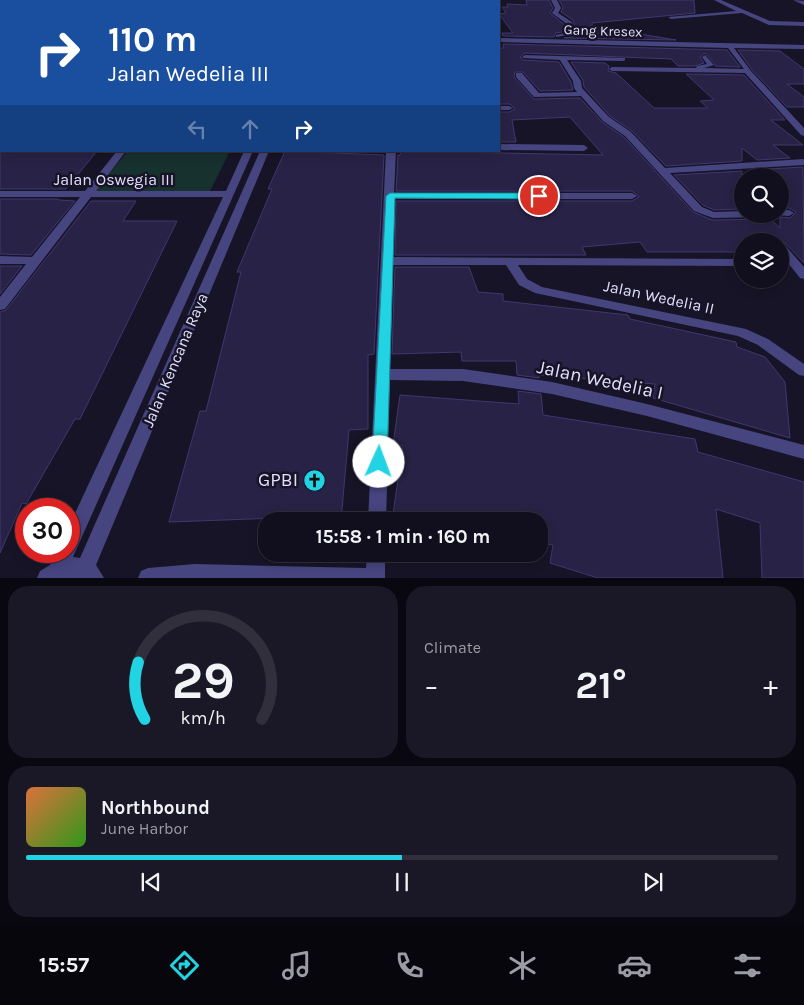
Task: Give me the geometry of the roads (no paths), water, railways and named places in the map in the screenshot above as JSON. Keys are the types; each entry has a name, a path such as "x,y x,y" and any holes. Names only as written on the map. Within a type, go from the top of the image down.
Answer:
{"street":[{"path":"554,0 558,8 555,13 570,23 573,33 558,36 582,94 606,119 628,134 698,209 724,216 734,216"},
{"path":"717,0 769,23 804,24"},
{"path":"797,0 804,3"},
{"path":"672,16 742,12"},
{"path":"792,24 799,30"},
{"name":"Gang Kresex","path":"500,40 730,47 804,47"},
{"path":"730,47 747,71 804,133"},
{"path":"524,57 623,59"},
{"path":"699,71 696,67 711,65 705,57"},
{"path":"612,69 747,71"},
{"path":"519,75 537,95 582,94"},
{"path":"500,108 509,108"},
{"path":"500,147 584,148"},
{"path":"0,306 121,152"},
{"name":"Jalan Kencana Raya","path":"80,522 249,152"},
{"name":"Jalan Kencana Raya","path":"90,573 265,152"},
{"path":"377,512 391,152"},
{"path":"664,171 804,162"},
{"name":"Jalan Oswegia III","path":"0,194 228,194"},
{"path":"390,196 632,196"},
{"path":"789,257 804,275"},
{"path":"0,260 36,261"},
{"name":"Jalan Wedelia II","path":"387,261 734,262"},
{"name":"Jalan Wedelia II","path":"509,261 523,282 539,290 741,332 763,342 804,371"},
{"name":"Jalan Wedelia I","path":"383,374 462,376 552,388 647,410 804,452"},
{"path":"148,578 195,574 373,578 375,562"},
{"path":"52,574 59,563"},
{"path":"52,574 72,566 90,573"}],"place":[{"name":"GPBI","path":"314,480"}]}
